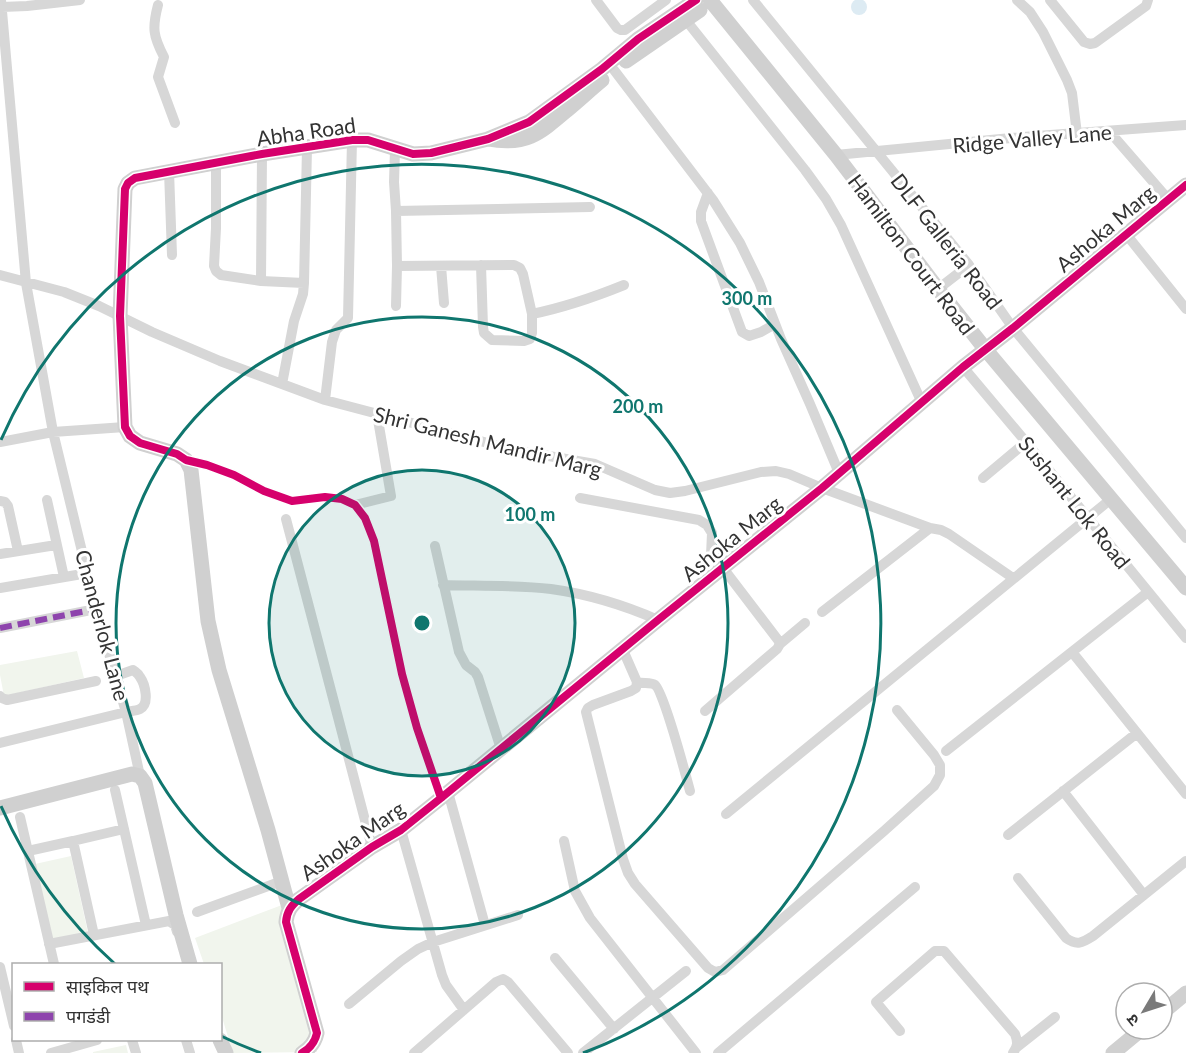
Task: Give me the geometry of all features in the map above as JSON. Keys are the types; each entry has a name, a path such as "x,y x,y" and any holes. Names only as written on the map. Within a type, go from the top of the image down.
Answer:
{"street":[{"path":"2,4 27,6 80,0"},
{"path":"596,0 617,28 634,33 666,0"},
{"name":"DLF Galleria Road","path":"753,0 969,265 1013,328 1186,538"},
{"path":"1017,0 1030,12 1043,32 1067,80 1072,93 1077,134"},
{"path":"1050,0 1084,42 1090,44 1095,43 1146,6 1148,0"},
{"name":"Abha Road","path":"120,316 125,189 128,183 135,178 352,140 368,140 413,154 431,153 489,139 529,122 602,69 634,33 709,1"},
{"name":"Abha Road","path":"489,139 504,142 534,136 614,70 709,1"},
{"name":"Hamilton Court Road","path":"709,1 836,154 986,350 1186,588"},
{"name":"Chanderlok Lane","path":"2,4 26,283 52,432 96,609 126,712 140,776 145,783 190,963"},
{"path":"158,5 154,22 155,41 164,57 158,77 175,123"},
{"path":"685,19 826,199 841,225 922,403"},
{"path":"614,70 708,193 740,243 759,282 839,473"},
{"name":"Ridge Valley Lane","path":"836,154 1186,125"},
{"path":"1109,131 1168,199"},
{"path":"325,400 332,342 336,330 348,318 352,140"},
{"path":"0,275 64,292 220,361 282,384 294,321 303,294 307,148"},
{"path":"395,150 396,306"},
{"path":"261,281 262,154"},
{"path":"216,162 214,266 216,271 221,275 261,281 304,283"},
{"path":"169,171 172,255"},
{"name":"Ashoka Marg","path":"289,908 299,898 372,847 401,830 445,795 822,488 963,367 1186,185"},
{"path":"708,193 701,212 701,221 742,332 749,336 775,324"},
{"path":"396,211 590,207"},
{"path":"1126,234 1186,309"},
{"path":"397,266 514,265 520,268 532,314 530,339 524,341 492,340 484,333 481,266"},
{"path":"938,289 969,265"},
{"path":"441,266 444,303"},
{"path":"532,314 570,306 624,285"},
{"path":"120,316 125,427 130,436 140,443 234,475 264,492 292,501 325,497 342,499 355,505 365,518 374,541 402,674 417,728 445,795 485,925"},
{"name":"Sushant Lok Road","path":"963,367 1186,638"},
{"name":"Shri Ganesh Mandir Marg","path":"282,384 325,400 514,450 595,464 655,490 670,493 761,472 776,471 789,474 930,528 941,530 1013,579"},
{"path":"355,505 391,496 377,414"},
{"path":"0,442 52,432 125,427"},
{"path":"983,478 1026,442"},
{"path":"186,460 191,470 208,621 219,670 282,881 289,908 286,922 317,1033 315,1042 302,1053"},
{"path":"580,498 699,520 707,525 712,533 710,578"},
{"path":"726,814 1111,499"},
{"path":"46,500 64,577"},
{"path":"0,501 5,502 8,506 18,551"},
{"path":"286,519 372,847"},
{"path":"822,612 930,528"},
{"path":"0,554 57,544"},
{"path":"435,546 459,652 466,665 478,676 501,749"},
{"path":"723,568 780,644"},
{"path":"0,588 88,573"},
{"path":"443,585 550,589 593,597 658,620"},
{"path":"946,752 1148,591"},
{"path":"0,628 96,609"},
{"path":"705,711 805,623"},
{"path":"623,650 637,682 636,688 593,705 586,712 623,859 635,884 708,968 715,972 723,970 934,786 940,775 940,765 897,710"},
{"path":"1072,652 1186,794"},
{"path":"0,743 139,710 144,706 146,700 142,679 133,670 116,676"},
{"path":"0,696 7,700 96,681"},
{"path":"637,682 657,686 667,711 690,791"},
{"path":"1008,835 1137,733"},
{"path":"0,808 132,774 140,776"},
{"path":"116,790 146,925"},
{"path":"1063,791 1144,895"},
{"path":"20,817 54,963"},
{"path":"28,850 124,829"},
{"path":"401,830 446,985 464,1010"},
{"path":"73,841 94,935"},
{"path":"564,841 575,891 582,906 696,1053"},
{"path":"1018,878 1065,938 1079,944 1093,936 1186,861"},
{"path":"197,912 282,881"},
{"path":"718,1053 915,887"},
{"path":"349,1004 418,949 518,915"},
{"path":"49,944 169,921 175,925 186,963"},
{"path":"900,1031 876,1002 935,951 944,951 1015,1034 1018,1041 1015,1050"},
{"path":"555,958 614,1029"},
{"path":"0,967 12,1020"},
{"path":"584,1053 686,971"},
{"path":"414,1053 496,982 503,980 508,982 568,1053"},
{"path":"1174,1003 1186,993"},
{"path":"1015,1050 1055,1017"},
{"path":"1113,1053 1128,1041"},
{"path":"51,1053 92,1045"}],"shaded area":[{"path":"856,-1 862,-1 867,7 865,13 856,15 851,10 851,4"},
{"path":"77,651 84,678 4,696 0,665"},
{"path":"71,856 88,933 53,940 35,864"},
{"path":"282,905 317,1052 233,1053 222,1017 222,963 204,963 195,938"},
{"path":"126,1045 128,1053 93,1053 93,1052"}],"marked path":[{"path":"0,628 96,609"}],"cycle path":[{"path":"441,798 417,728 402,674 374,541 365,518 355,505 342,499 325,497 292,501 264,491 234,475 140,443 130,436 125,427 120,316 125,189 128,183 135,178 352,140 368,140 413,154 431,153 488,139 529,122 602,69 638,39 696,0"},
{"path":"302,1053 312,1044 317,1033 286,922 288,912 296,902 372,847 401,830 441,798 822,488 963,367 1186,185"}]}
